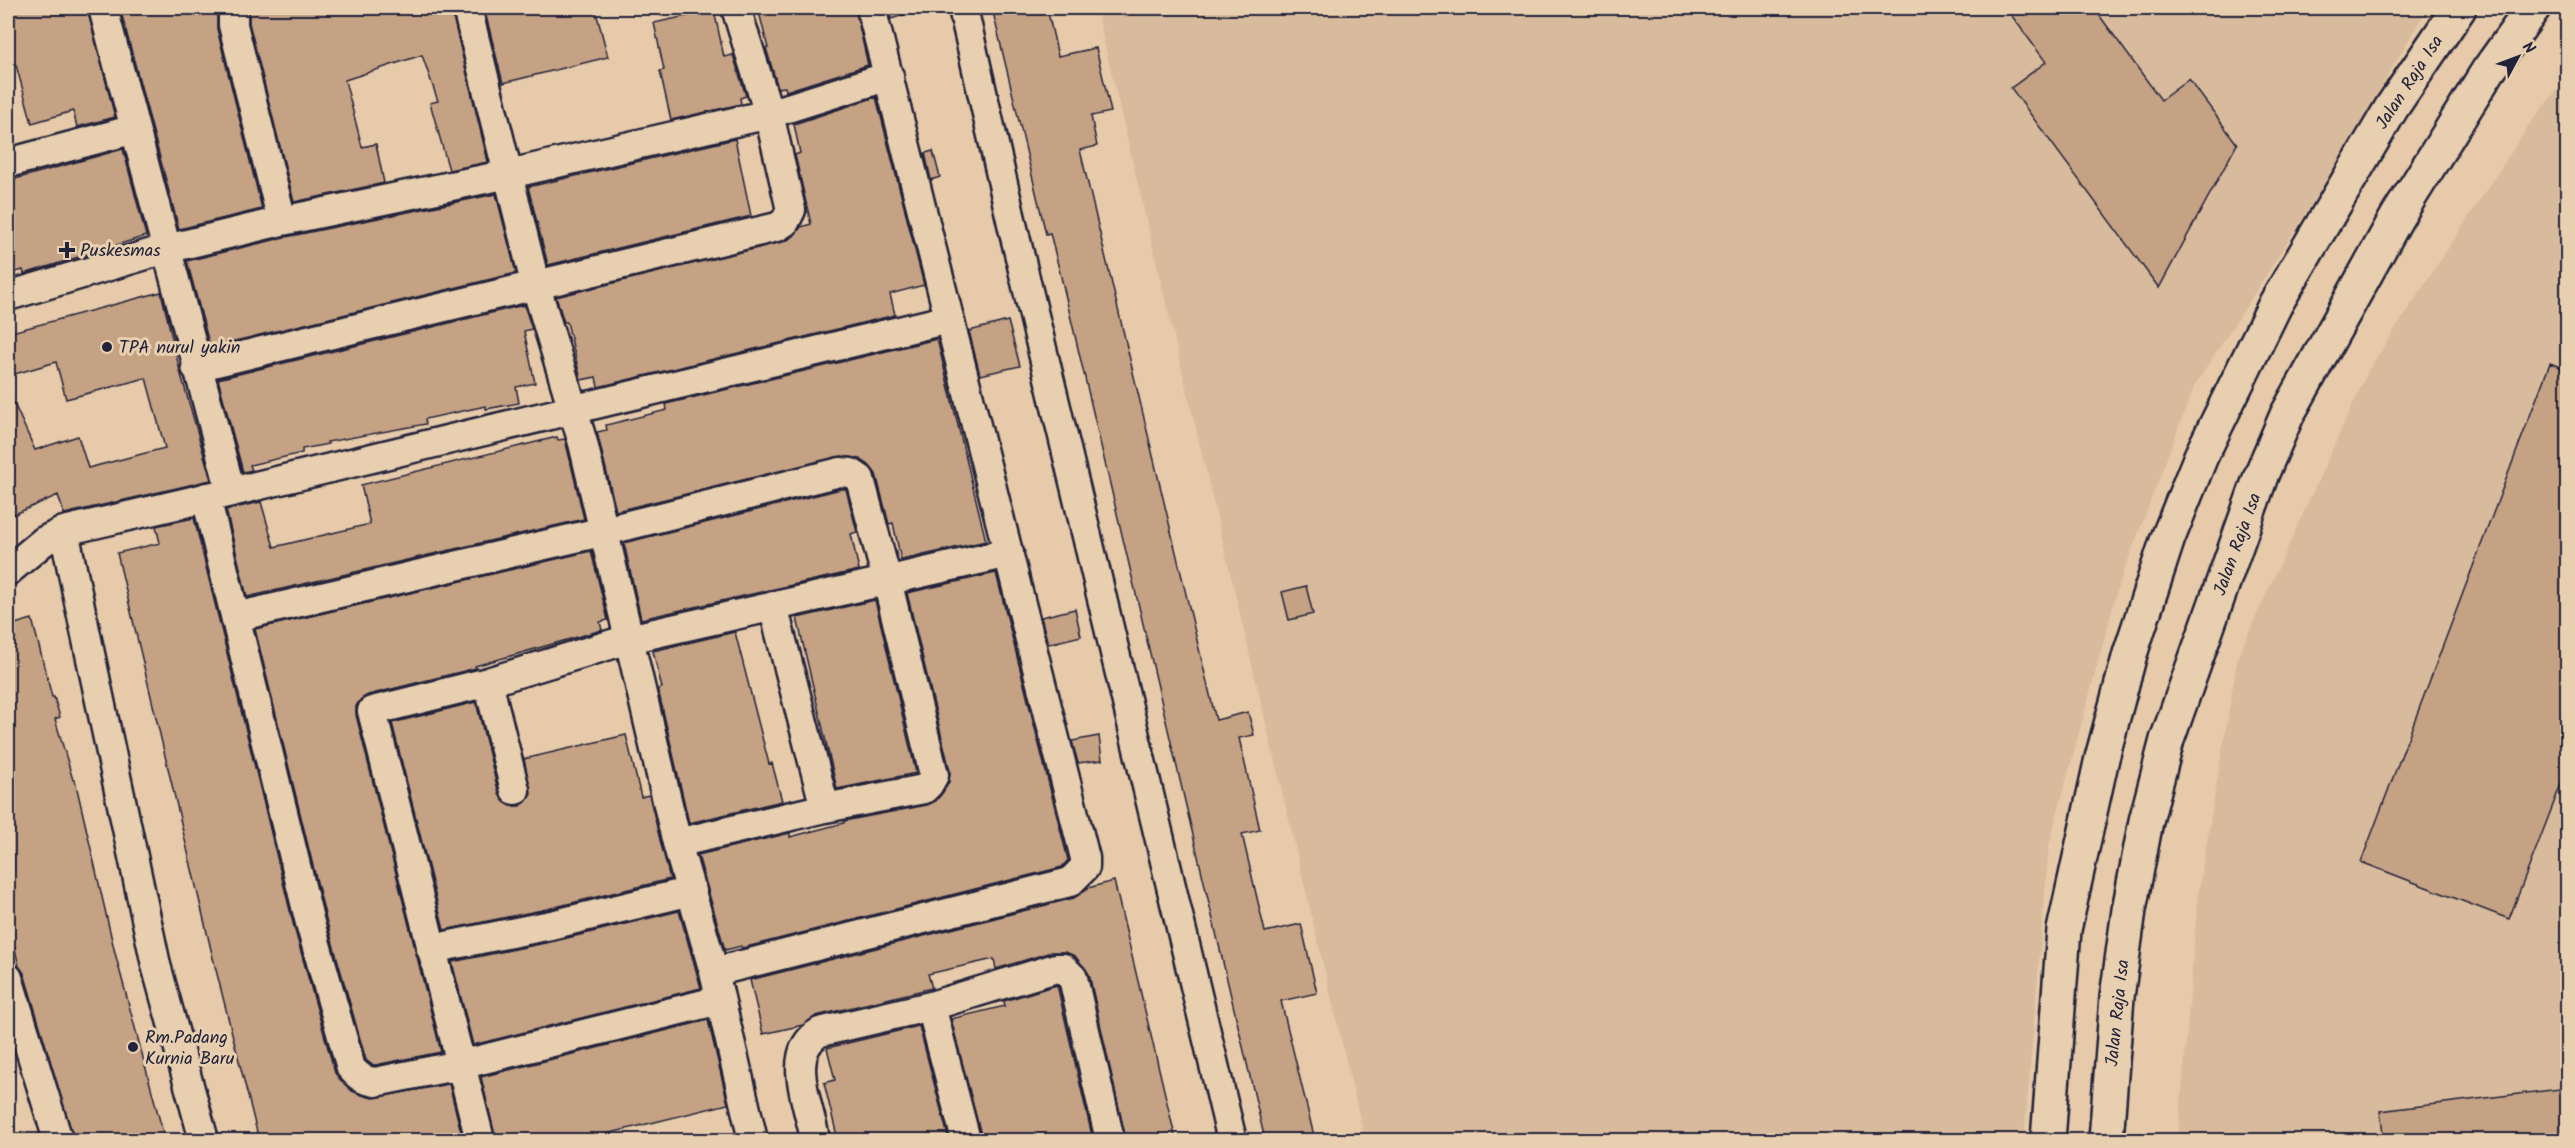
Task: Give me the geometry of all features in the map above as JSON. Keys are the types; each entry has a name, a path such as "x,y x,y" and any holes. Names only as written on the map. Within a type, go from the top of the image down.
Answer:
{"main road":[{"name":"Jalan Raja Isa","path":"2048,1140 2064,930 2102,758 2130,654 2168,538 2201,456 2240,372 2276,303 2392,107 2459,8"},
{"name":"Jalan Raja Isa","path":"2106,1140 2117,998 2129,910 2146,821 2167,740 2262,473 2287,416 2392,225 2488,71 2533,8"}],"street":[{"path":"103,8 196,367 236,617 310,923 351,1068 364,1080 375,1082 460,1065 720,1000"},
{"path":"233,8 233,25 282,221"},
{"path":"467,8 535,283 574,408 605,531 677,843 714,972 753,1140"},
{"path":"196,367 535,283 777,227 784,222 791,210 769,114 736,8"},
{"path":"714,972 1070,882 1085,867 1085,858 871,8"},
{"path":"963,8 1013,228 1232,1140"},
{"path":"8,296 166,249 282,221 509,174 769,114 889,76"},
{"path":"9,155 135,129"},
{"path":"8,570 36,547 64,531 949,319"},
{"path":"236,617 605,531 840,472 851,473 860,479 888,580 934,776 924,789 825,808 677,843"},
{"path":"64,531 156,965 204,1140"},
{"path":"480,1140 372,711 488,682 629,639 1009,553"},
{"path":"772,606 825,808"},
{"path":"488,682 515,790"},
{"path":"431,949 551,925 692,891"},
{"path":"814,1134 801,1068 804,1047 810,1038 820,1032 931,1006 1056,968 1067,971 1074,978 1110,1140"},
{"path":"8,978 16,1036 58,1140"},
{"path":"931,1006 966,1140"}],"shaded area":[{"path":"1096,8 2427,8 2327,181 2194,387 2119,584 2049,845 2024,1140 1365,1140"},
{"path":"2567,78 2567,1140 2178,1140 2198,895 2238,656 2369,369 2531,122"}],"building":[{"path":"8,8 87,8 115,117 77,127 73,111 32,123 16,65 8,68"},
{"path":"120,8 217,8 217,29 262,209 179,229"},
{"path":"249,8 451,8 488,162 449,170 430,103 438,101 422,55 345,80 362,147 376,144 384,183 294,202 249,23"},
{"path":"484,8 595,8 608,57 503,83"},
{"path":"758,8 855,8 868,65 786,91 785,87 778,88 766,48 768,48"},
{"path":"888,8 906,8 907,14 891,19"},
{"path":"992,8 1047,8 1058,56 1096,48 1111,112 1091,116 1097,146 1080,150 1216,720 1248,712 1254,735 1239,738 1260,830 1242,834 1265,932 1301,924 1317,993 1281,1001 1315,1140 1265,1140 1063,285 1050,233 1046,234"},
{"path":"2006,8 2094,8 2161,100 2189,79 2237,144 2159,288 2011,88 2046,62"},
{"path":"714,10 724,57 733,55 746,96 740,98 741,104 671,120 660,71 664,70 654,23"},
{"path":"876,97 924,285 890,294 895,315 598,387 596,377 581,380 567,322 564,322 556,297 786,241 794,236 801,227 811,224 795,155 800,153 794,124"},
{"path":"735,139 751,216 548,265 528,187"},
{"path":"123,149 146,236 24,274 23,270 8,274 8,181"},
{"path":"933,151 940,177 931,180 925,153"},
{"path":"496,194 516,273 210,347 187,261 286,237"},
{"path":"161,292 180,371 211,480 64,514 58,495 8,517 8,390 35,450 78,436 88,468 165,448 146,378 66,399 56,362 8,376 8,333"},
{"path":"524,305 532,329 524,331 535,383 516,387 519,403 486,409 486,406 425,419 426,424 327,442 328,444 302,449 302,453 250,465 252,470 243,472 218,379"},
{"path":"1008,321 1020,366 980,375 969,331"},
{"path":"937,339 986,541 901,560 893,523 889,524 876,474 860,459 842,456 616,511 597,432 607,430 606,425 667,410 666,404"},
{"path":"2550,363 2568,370 2568,766 2509,919 2361,862"},
{"path":"557,437 558,440 565,439 584,519 247,597 226,510 261,502 274,547 370,524 361,485"},
{"path":"846,489 857,532 851,534 859,570 641,619 624,543"},
{"path":"194,518 294,927 335,1073 352,1091 372,1098 449,1084 463,1140 259,1140 213,958 117,553 160,543 156,526"},
{"path":"591,551 608,620 600,622 602,630 475,666 476,668 368,695 356,706 356,715 441,1052 371,1064 366,1060 326,919 255,629"},
{"path":"996,573 1068,860 1062,867 742,948 741,946 725,950 698,855 790,833 790,837 844,823 844,821 927,805 936,801 943,792 949,782 950,771 907,593"},
{"path":"1306,586 1313,614 1289,620 1282,592"},
{"path":"875,600 916,773 837,789 797,618"},
{"path":"1075,609 1081,636 1048,644 1041,617"},
{"path":"32,619 52,697 54,697 60,717 55,719 73,780 75,780 115,953 165,1140 74,1140 24,973 19,966 8,920 8,626"},
{"path":"735,632 769,764 772,763 782,801 689,823 658,689 662,688 653,651"},
{"path":"476,702 499,794 504,802 511,806 520,806 531,794 524,759 626,735 641,797 649,795 670,879 547,909 444,930 392,723"},
{"path":"1099,736 1102,760 1078,763 1072,741"},
{"path":"1114,881 1176,1140 1126,1140 1089,974 1075,956 1064,952 1051,952 996,969 994,959 928,974 932,988 816,1016 803,1025 763,1034 750,980 1074,898 1088,888"},
{"path":"679,911 701,988 473,1045 452,962 555,941"},
{"path":"1057,985 1093,1140 982,1140 951,1019 1005,1006 1004,1001"},
{"path":"708,1020 728,1104 582,1140 496,1140 481,1077"},
{"path":"919,1026 949,1140 838,1140 824,1083 835,1080 827,1048"},
{"path":"2568,1088 2568,1140 2384,1140 2380,1111"}],"place":[{"name":"Puskesmas","path":"67,250"},
{"name":"TPA nurul yakin","path":"107,347"},
{"name":"Rm.Padang Kurnia Baru","path":"133,1047"}]}
